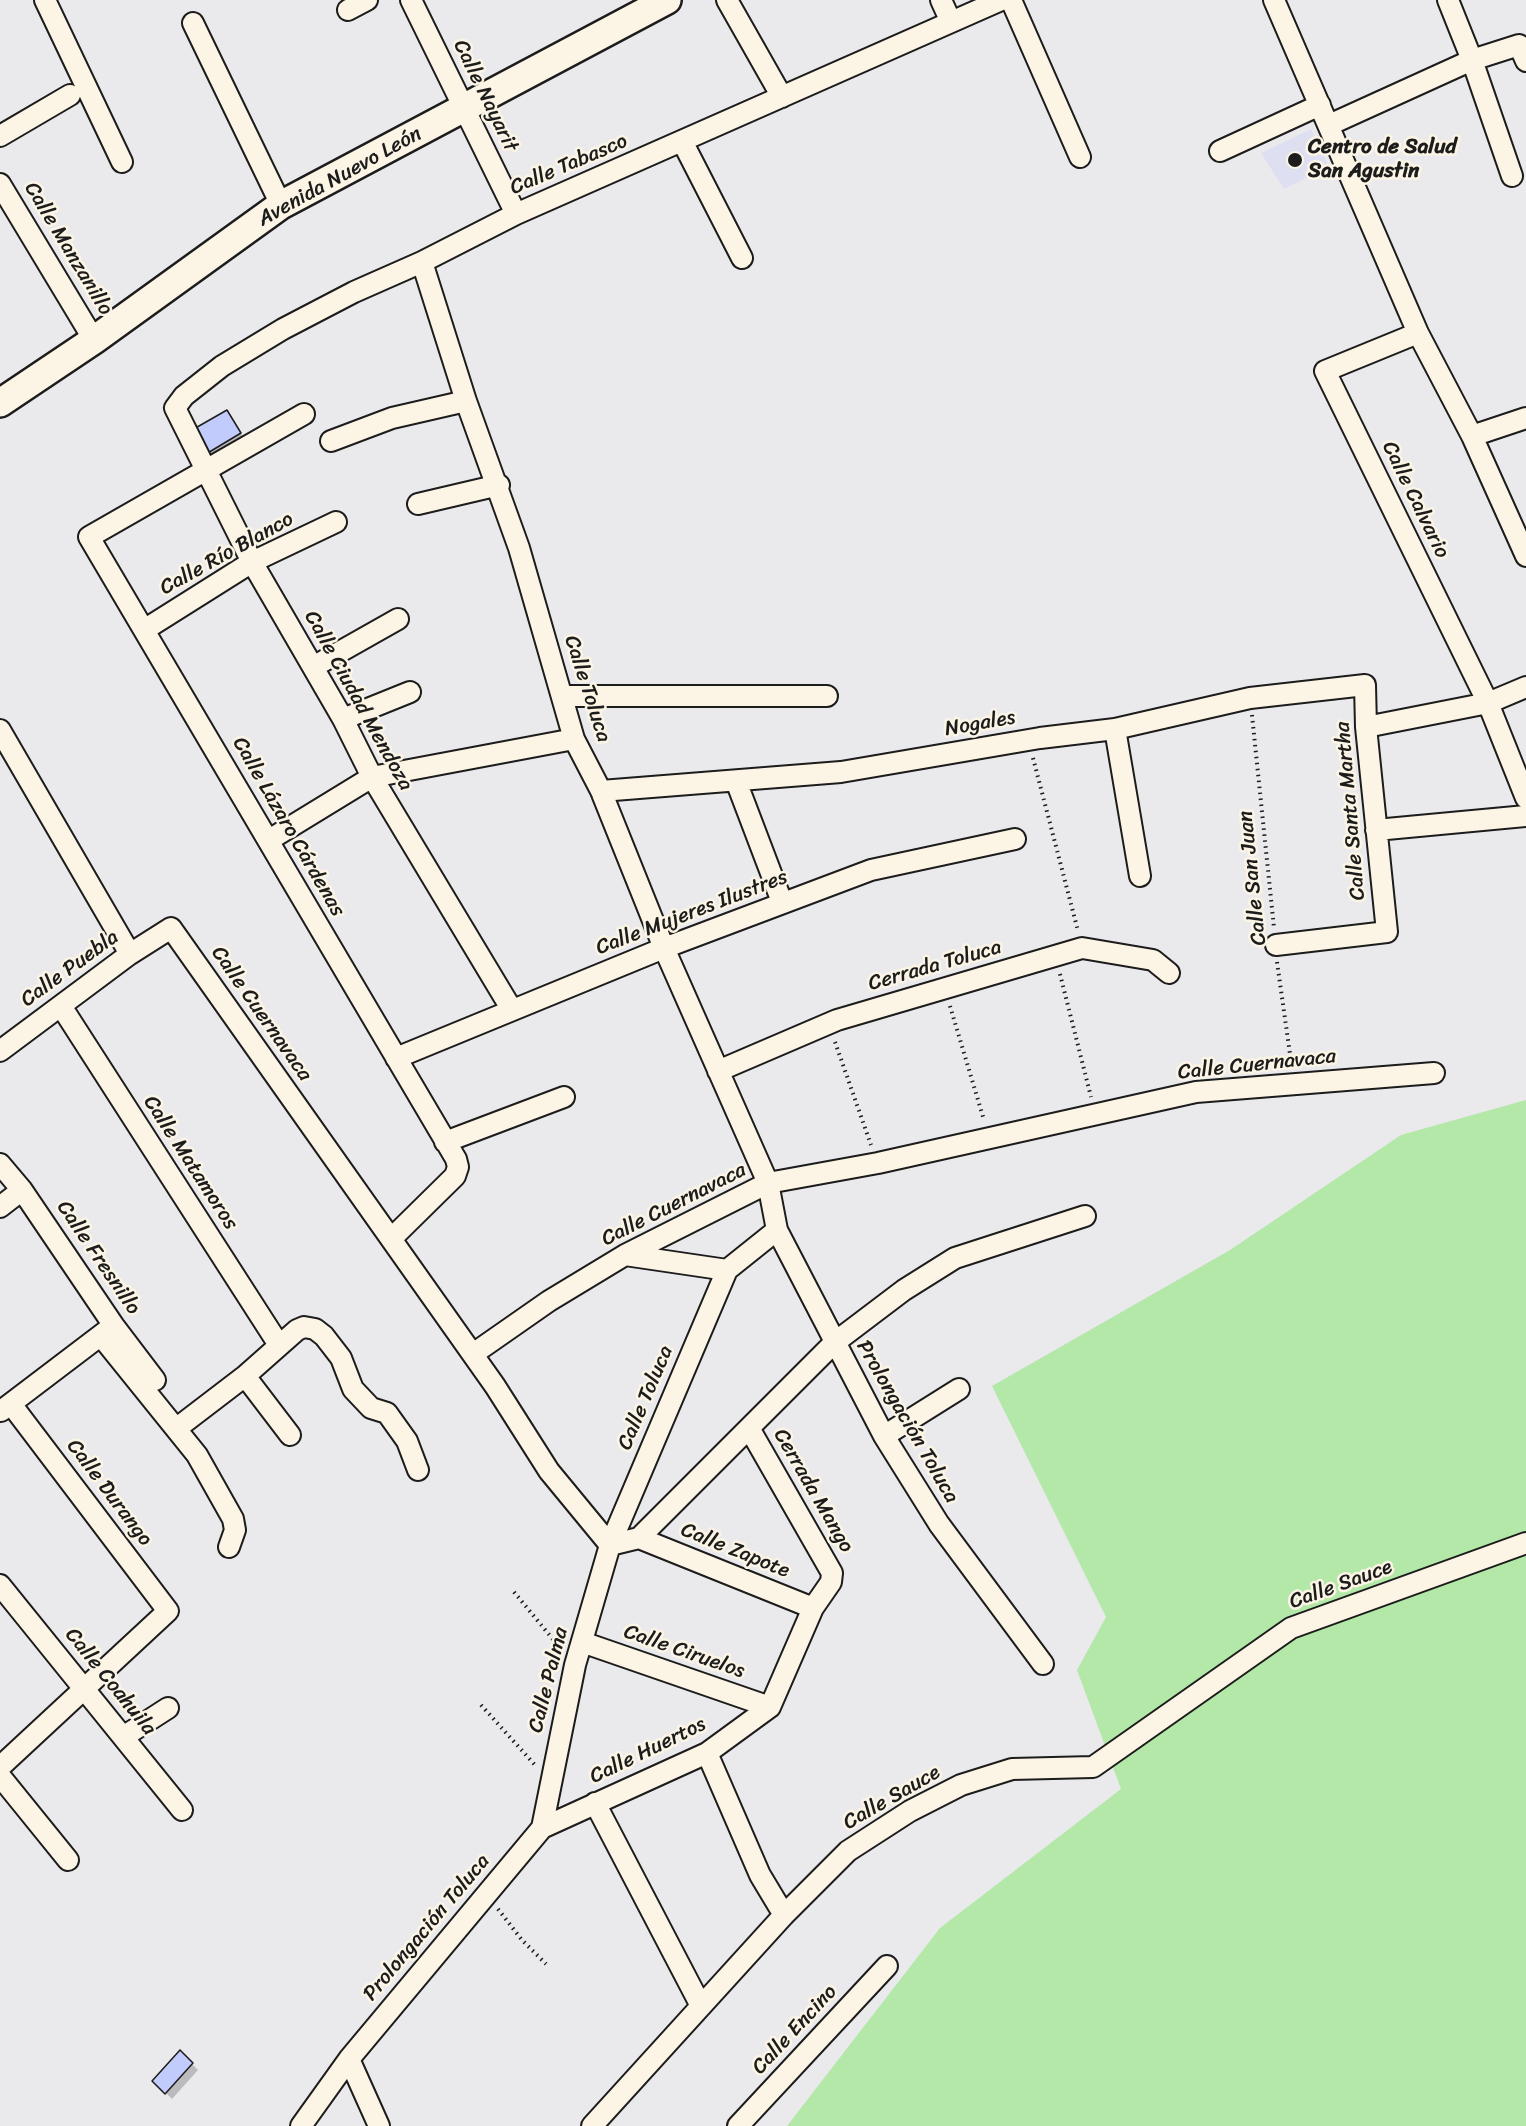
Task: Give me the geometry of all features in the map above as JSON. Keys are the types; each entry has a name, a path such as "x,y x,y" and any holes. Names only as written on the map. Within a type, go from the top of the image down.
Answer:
{"main road":[{"name":"Avenida Nuevo León","path":"0,403 94,340 281,205 667,0"}],"street":[{"path":"45,0 122,162"},
{"path":"348,10 367,0"},
{"name":"Calle Nayarit","path":"411,0 466,108 516,214"},
{"path":"727,0 782,97"},
{"path":"941,0 951,22"},
{"name":"Calle Tabasco","path":"175,408 184,396 222,366 283,329 354,292 422,262 516,214 1001,0"},
{"path":"1011,0 1080,157"},
{"path":"1274,0 1418,333 1472,436 1526,556"},
{"path":"1448,0 1472,60 1512,176"},
{"path":"193,22 281,205"},
{"path":"1329,125 1472,60 1519,45 1526,61"},
{"path":"0,136 70,95"},
{"path":"1220,151 1320,105"},
{"path":"682,141 742,258"},
{"name":"Calle Manzanillo","path":"0,184 94,340"},
{"name":"Calle Toluca","path":"422,262 466,401 499,485 574,739 601,791 664,948 768,1183"},
{"name":"Calle Calvario","path":"1418,333 1325,371 1488,703"},
{"path":"331,441 392,418 466,401"},
{"name":"Calle Ciudad Mendoza","path":"175,408 252,562 343,719 372,777 513,1010"},
{"path":"205,468 304,414"},
{"path":"1472,436 1526,418"},
{"name":"Calle Lázaro Cárdenas","path":"205,468 89,537 269,840 458,1167 454,1176 391,1239"},
{"path":"418,504 499,485"},
{"name":"Calle Río Blanco","path":"144,630 252,562 336,522"},
{"path":"313,667 398,619"},
{"name":"Nogales","path":"601,791 841,772 1029,740 1115,729 1250,698 1365,685"},
{"name":"Calle Santa Martha","path":"1276,945 1387,932 1366,727 1365,685"},
{"path":"1366,727 1488,703 1526,687"},
{"path":"343,719 410,692"},
{"path":"563,696 827,696"},
{"path":"1488,703 1526,798"},
{"path":"1115,729 1140,876"},
{"path":"0,730 130,954"},
{"path":"269,840 372,777 574,739"},
{"path":"736,781 782,902"},
{"path":"1376,830 1526,816"},
{"name":"Calle Mujeres Ilustres","path":"396,1058 664,948 872,870 1015,839"},
{"name":"Calle Puebla","path":"0,1051 130,954 171,928"},
{"name":"Calle Cuernavaca","path":"171,928 472,1354 549,1301 625,1255 768,1183 878,1163 1196,1092 1434,1073"},
{"name":"Cerrada Toluca","path":"718,1071 829,1024 1082,948 1153,960 1169,973"},
{"name":"Calle Matamoros","path":"61,1006 279,1345"},
{"path":"445,1142 564,1097"},
{"name":"Calle Fresnillo","path":"0,1164 22,1190 107,1331 154,1380"},
{"name":"Prolongación Toluca","path":"768,1183 777,1230 884,1436 939,1524 1043,1664"},
{"path":"0,1207 22,1190"},
{"path":"472,1354 549,1471 610,1545 639,1538 834,1343 904,1290 955,1258 1085,1216"},
{"path":"625,1255 727,1270 777,1230"},
{"name":"Calle Toluca","path":"610,1545 727,1270"},
{"path":"177,1428 304,1327 315,1329 324,1336 341,1358 353,1389 365,1402 371,1408 387,1413 407,1441 418,1470"},
{"path":"5,1408 107,1331 197,1455 233,1519 235,1530 229,1548"},
{"path":"245,1376 290,1435"},
{"path":"884,1436 959,1389"},
{"name":"Calle Durango","path":"5,1408 168,1611 85,1690"},
{"name":"Cerrada Mango","path":"749,1428 829,1565 831,1582 813,1608"},
{"name":"Calle Zapote","path":"639,1538 813,1608"},
{"name":"Calle Sauce","path":"592,2126 784,1915 848,1851 930,1801 961,1785 1012,1769 1093,1767 1291,1628 1526,1543"},
{"name":"Calle Palma","path":"542,1827 549,1782 575,1665 610,1545"},
{"name":"Calle Coahuila","path":"0,1585 182,1810"},
{"path":"770,1707 813,1608"},
{"name":"Calle Ciruelos","path":"582,1642 770,1707"},
{"path":"0,1767 85,1690"},
{"name":"Calle Huertos","path":"542,1827 706,1753 770,1707"},
{"path":"123,1737 168,1708"},
{"path":"706,1753 760,1875 784,1915"},
{"path":"0,1776 68,1860"},
{"path":"596,1803 701,2006"},
{"name":"Prolongación Toluca","path":"307,2124 349,2059 542,1827"},
{"name":"Calle Encino","path":"738,2126 887,1966"},
{"path":"349,2059 379,2126"}],"path":[{"name":"Calle San Juan","path":"1250,698 1290,1054"},
{"path":"1029,740 1082,948"},
{"path":"1055,956 1096,1115"},
{"path":"945,988 990,1138"},
{"path":"829,1024 878,1163"},
{"path":"514,1592 575,1665"},
{"path":"481,1705 549,1782"},
{"path":"487,1894 522,1940 546,1964"}],"shaded area":[{"name":"Centro de Salud San Agustin","path":"1311,129 1329,167 1284,189 1261,153"}],"green space":[{"path":"1526,1100 1526,2126 787,2126 940,1928 1121,1789 1077,1670 1106,1617 992,1386 1230,1250 1401,1135"}],"building":[{"path":"227,410 241,433 206,454 192,430"},
{"path":"180,2050 193,2063 165,2094 152,2081"}],"place":[{"name":"Centro de Salud San Agustin","path":"1295,160"}]}
